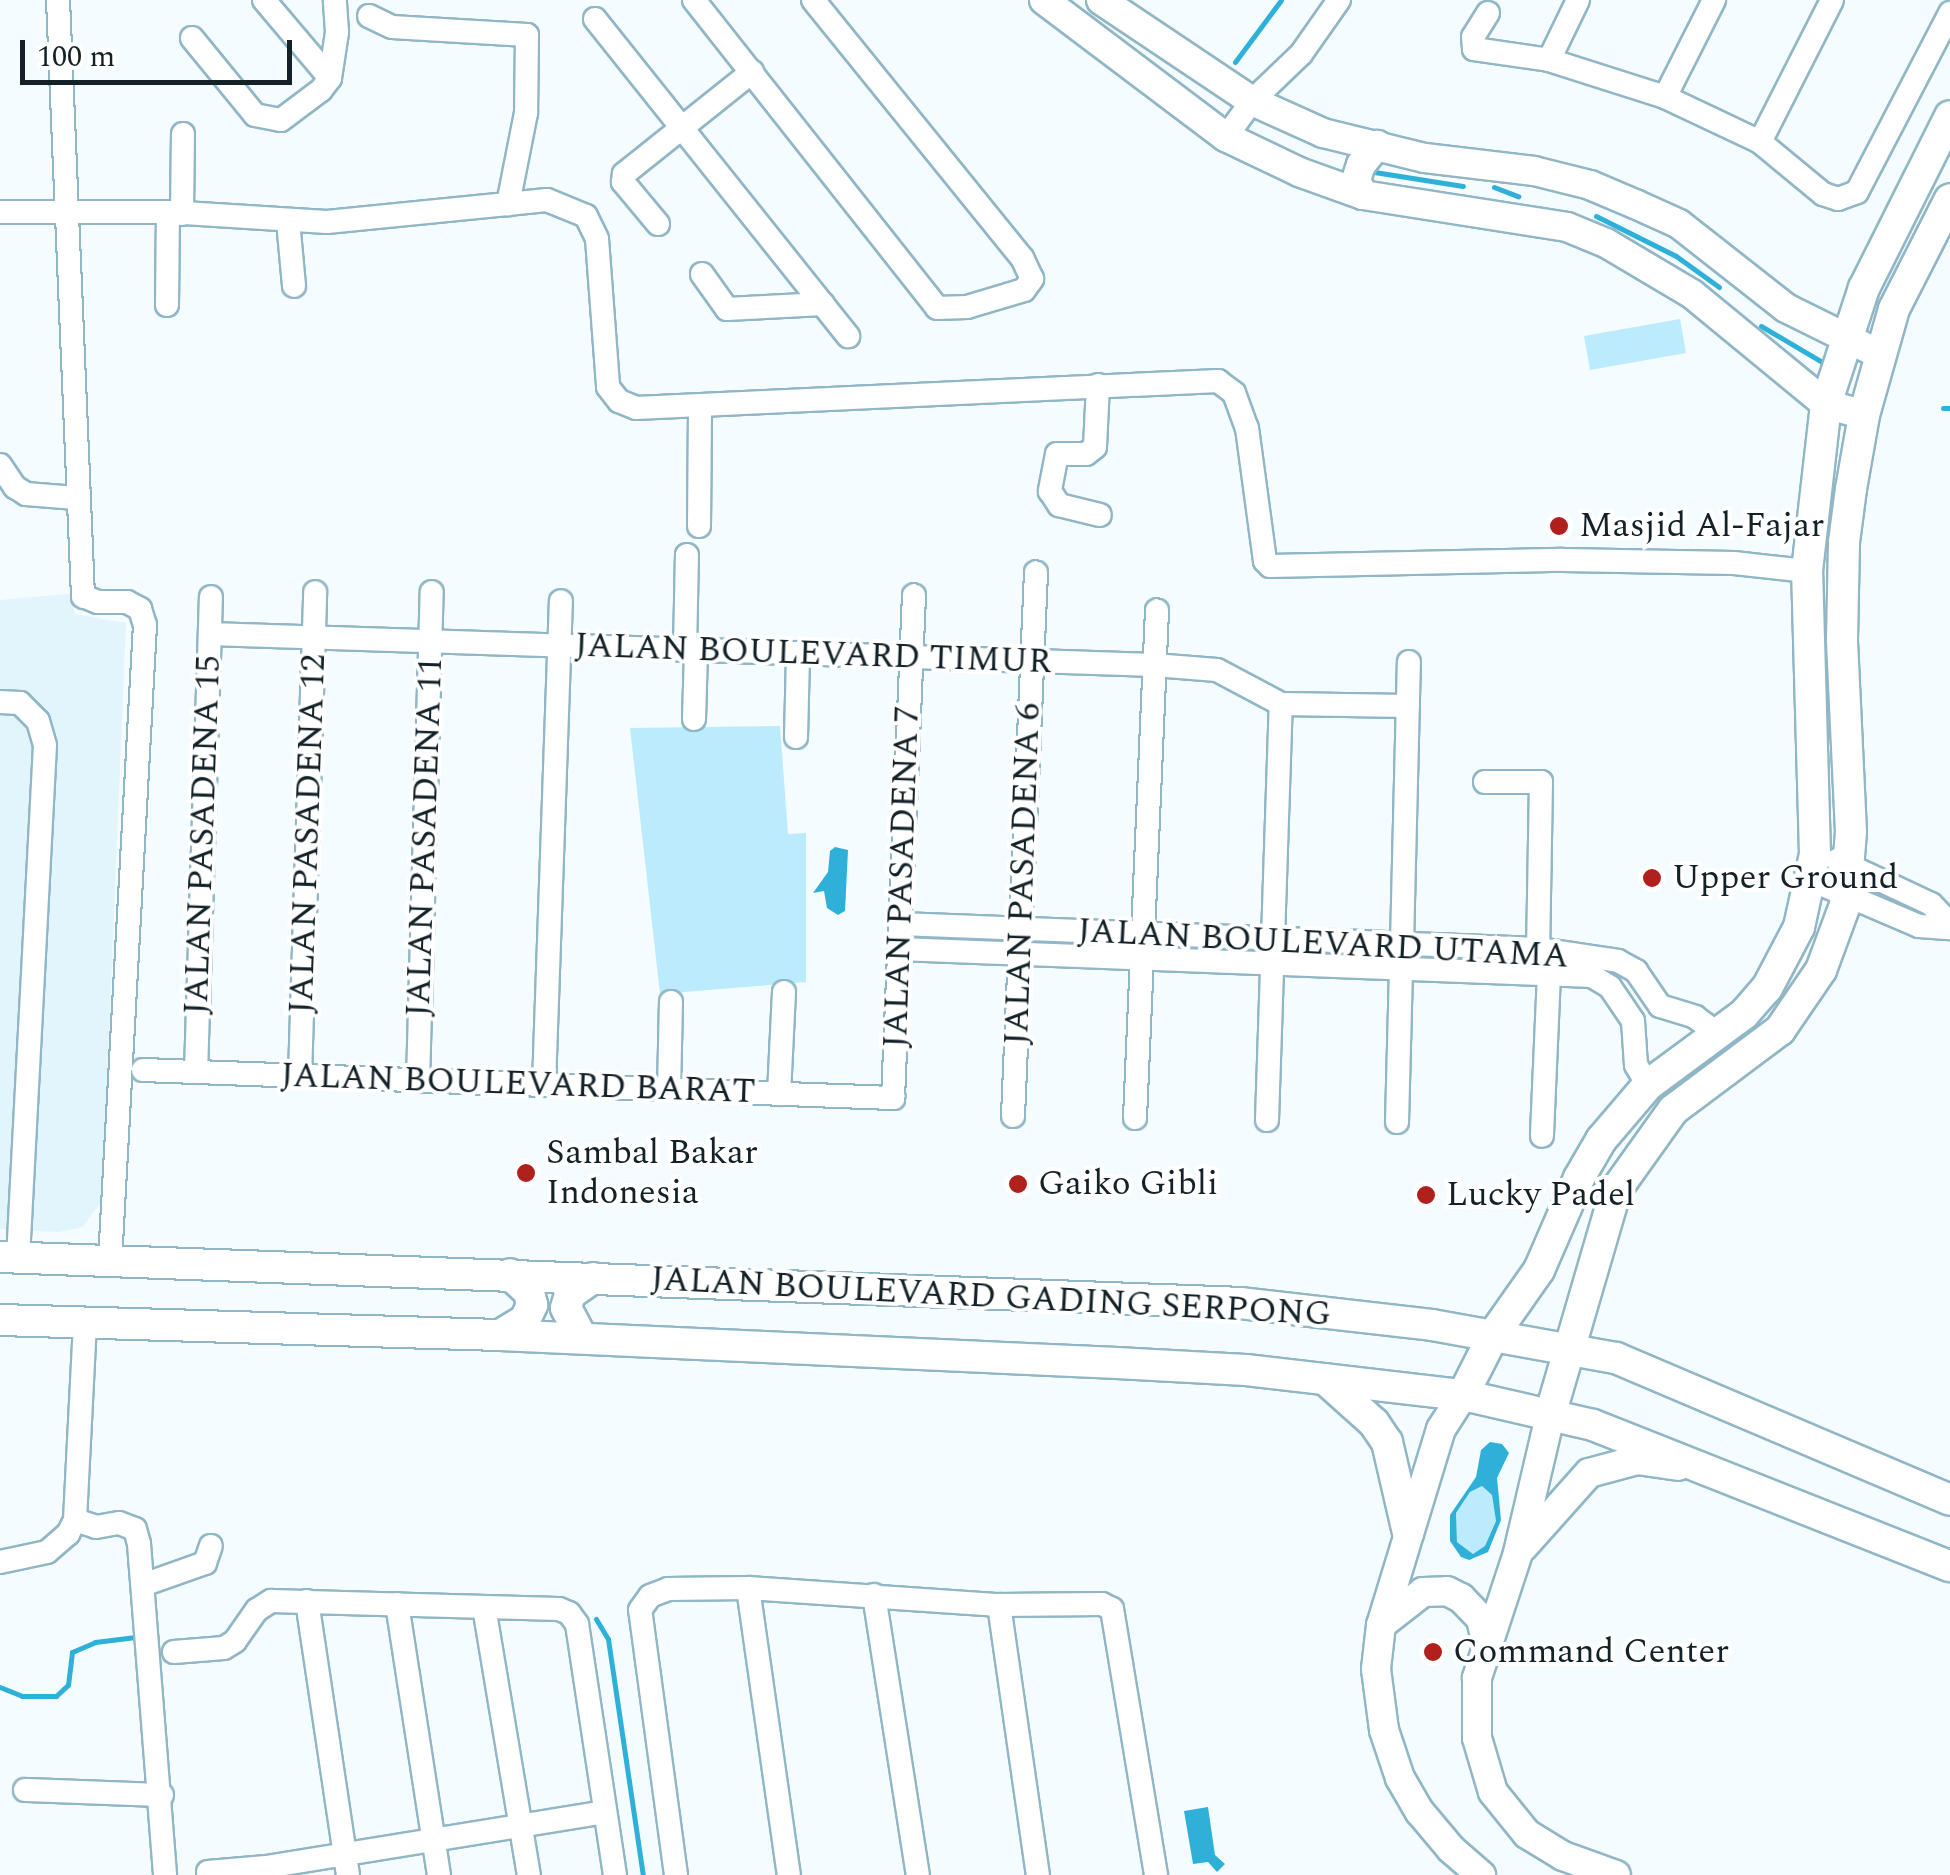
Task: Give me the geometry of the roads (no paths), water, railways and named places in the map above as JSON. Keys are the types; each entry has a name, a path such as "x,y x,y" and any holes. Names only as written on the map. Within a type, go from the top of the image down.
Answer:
{"main road":[{"path":"1463,1395 1494,1334 1539,1270 1579,1178 1602,1140 1648,1085 1718,1034 1767,988 1786,957 1813,867 1808,572 1826,404 1844,340 1886,238 1950,116"},
{"path":"1551,1412 1616,1190 1673,1110 1780,1030 1820,970 1848,878 1844,542 1864,415 1894,309 1950,200"},
{"path":"1648,1085 1673,1110"},
{"name":"JALAN BOULEVARD GADING SERPONG","path":"9,1257 1240,1303 1494,1334 1616,1358 1950,1500"},
{"path":"500,1334 525,1320 532,1305 529,1292 510,1274"},
{"path":"582,1338 566,1308 570,1294 593,1278"},
{"name":"JALAN BOULEVARD GADING SERPONG","path":"0,1320 500,1334 1246,1370 1463,1395 1551,1412 1720,1472 1950,1566"},
{"path":"1325,1379 1374,1423 1387,1442 1408,1533"}],"street":[{"path":"58,0 83,596 98,602 126,602 140,609 145,625 110,1260"},
{"path":"264,0 330,78"},
{"path":"192,38 255,115 281,120 321,90 330,78 337,32 334,0"},
{"path":"694,0 931,301 942,310 968,307 1024,290 1031,284 1031,274 813,0"},
{"path":"1044,0 1226,137 1299,172 1363,194 1566,227 1648,264 1826,404 1864,415"},
{"path":"1101,0 1252,101 1323,133 1590,185 1679,224 1786,308 1881,355"},
{"path":"1226,137 1252,101 1302,54 1339,0"},
{"path":"1549,60 1578,0"},
{"path":"1666,97 1714,0"},
{"path":"1760,142 1832,0"},
{"path":"1488,12 1473,37 1474,49 1549,60 1666,97 1760,142 1823,194 1838,199 1857,192 1950,12"},
{"path":"370,16 392,28 527,35 526,114 508,204"},
{"path":"595,20 848,336"},
{"path":"658,224 622,182 624,174 752,72"},
{"path":"167,304 183,134"},
{"path":"1363,194 1356,180 1360,164 1377,146"},
{"path":"0,212 175,213 288,222 356,220 547,200 586,216 597,239 608,387 619,401 636,408 1218,381 1229,386 1247,428 1265,560 1270,566 1563,560 1734,563 1808,572"},
{"path":"288,222 294,286"},
{"path":"702,274 728,309 823,304"},
{"path":"1720,318 1741,315 1750,302 1752,280"},
{"path":"1098,385 1095,447 1086,454 1058,454 1050,491 1059,506 1100,516"},
{"path":"699,526 700,406"},
{"path":"0,465 15,487 26,494 76,498"},
{"path":"687,556 694,719"},
{"name":"JALAN PASADENA 6","path":"1012,1116 1036,572"},
{"name":"JALAN PASADENA 12","path":"300,1076 315,592"},
{"name":"JALAN PASADENA 11","path":"418,1080 432,592"},
{"name":"JALAN PASADENA 7","path":"892,1098 914,596"},
{"name":"JALAN PASADENA 15","path":"196,1072 211,597"},
{"path":"544,1085 561,600"},
{"path":"1135,1118 1156,610"},
{"name":"JALAN BOULEVARD TIMUR","path":"210,634 1154,665 1216,670 1281,704 1408,706"},
{"path":"796,737 798,653"},
{"path":"1402,944 1409,662"},
{"path":"0,702 20,703 38,722 45,745 9,1257"},
{"path":"1266,1120 1281,704"},
{"path":"1485,782 1541,782 1538,949 1549,974 1542,1136"},
{"path":"1813,867 1931,904 1950,926"},
{"name":"JALAN BOULEVARD UTAMA","path":"900,924 1538,949 1618,961 1636,971 1660,1006 1695,1017 1718,1034"},
{"name":"JALAN BOULEVARD UTAMA","path":"899,949 1592,976 1610,987 1632,1021 1636,1065 1648,1085"},
{"path":"1397,1122 1401,969"},
{"path":"778,1094 784,992"},
{"path":"669,1090 671,1002"},
{"path":"1632,1021 1660,1006"},
{"name":"JALAN BOULEVARD BARAT","path":"144,1070 892,1098"},
{"path":"0,1562 46,1552 68,1534 75,1520 85,1324"},
{"path":"1463,1395 1441,1429 1381,1625 1376,1669 1384,1730 1400,1778 1420,1812 1450,1849 1481,1875"},
{"path":"1551,1412 1518,1553 1477,1678 1477,1738 1493,1792 1527,1834 1563,1856 1616,1875"},
{"path":"1518,1553 1589,1473 1637,1460 1720,1472"},
{"path":"75,1520 96,1528 119,1523 134,1529 143,1585 162,1795 165,1875"},
{"path":"143,1585 205,1563 211,1546"},
{"path":"748,1588 789,1875"},
{"path":"676,1875 640,1610 650,1596 668,1589 748,1588 999,1604 1102,1604 1112,1609 1156,1875"},
{"path":"1381,1625 1423,1592 1447,1591 1461,1598 1481,1618 1487,1645"},
{"path":"874,1596 918,1875"},
{"path":"306,1601 347,1864"},
{"path":"174,1652 224,1648 235,1641 257,1610 271,1602 559,1609 569,1613 577,1624 616,1875"},
{"path":"397,1604 439,1875"},
{"path":"999,1604 1038,1875"},
{"path":"484,1607 529,1875"},
{"path":"25,1790 162,1795"},
{"path":"208,1872 347,1864 434,1840 605,1812"}],"water":[{"path":"835,847 848,850 845,911 838,915 827,908 824,891 813,893 828,872 830,851"},
{"path":"1490,1442 1502,1444 1509,1453 1497,1478 1501,1520 1488,1552 1469,1560 1461,1557 1450,1541 1450,1515 1476,1477 1481,1450","holes":["1482,1486 1492,1495 1496,1521 1485,1546 1473,1554 1457,1542 1456,1513 1470,1492"]},
{"path":"1208,1807 1215,1855 1225,1864 1217,1872 1208,1862 1193,1864 1184,1811"}],"waterway":[{"path":"1235,62 1281,0"},
{"path":"1368,171 1463,186"},
{"path":"1494,187 1518,196"},
{"path":"1596,216 1676,256 1719,287"},
{"path":"1761,326 1829,366"},
{"path":"1943,408 1950,408"},
{"path":"596,1619 608,1639 643,1875"},
{"path":"0,1687 22,1696 56,1696 68,1685 72,1652 95,1642 136,1637"}],"place":[{"name":"Masjid Al-Fajar","path":"1559,526"},
{"name":"Upper Ground","path":"1652,878"},
{"name":"Sambal Bakar Indonesia","path":"526,1173"},
{"name":"Gaiko Gibli","path":"1018,1184"},
{"name":"Lucky Padel","path":"1426,1195"},
{"name":"Command Center","path":"1433,1652"}]}
